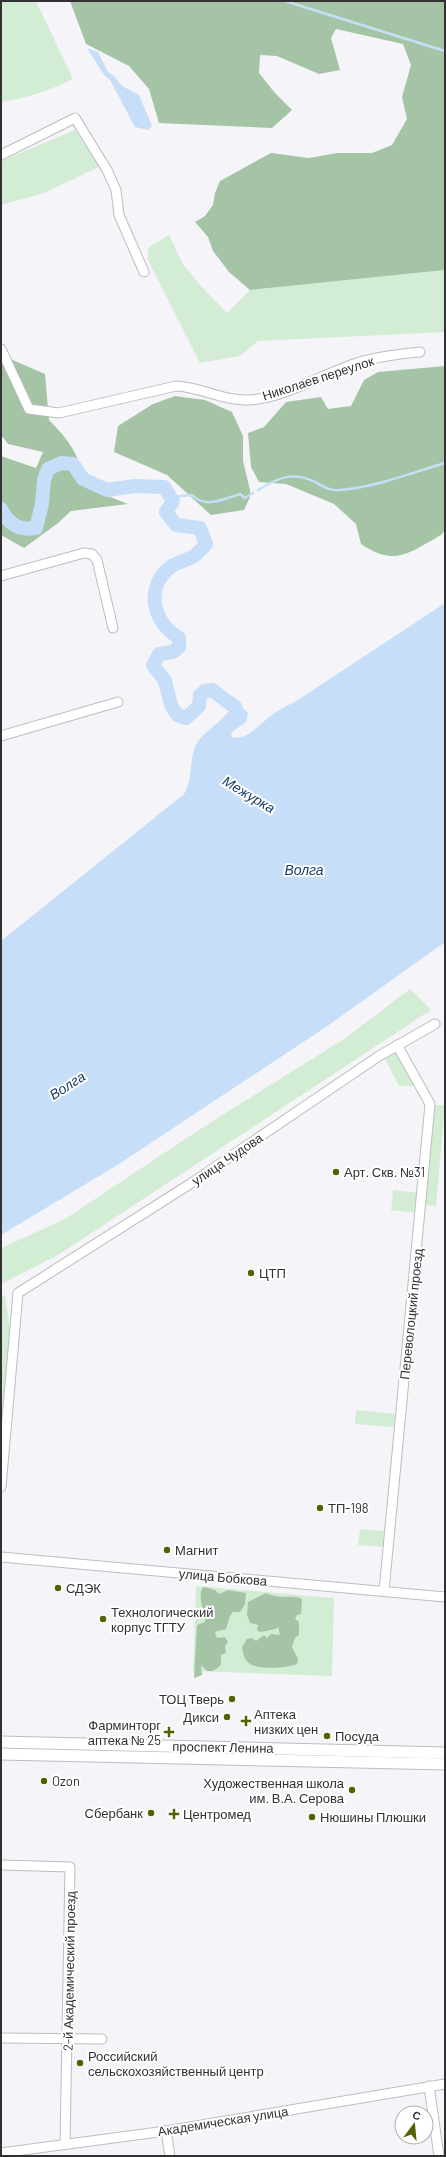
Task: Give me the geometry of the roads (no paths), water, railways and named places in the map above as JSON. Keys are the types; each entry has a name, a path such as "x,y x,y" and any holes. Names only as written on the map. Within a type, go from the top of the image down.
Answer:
{"main road":[{"name":"проспект Ленина","path":"1,1742 445,1753"},
{"name":"проспект Ленина","path":"1,1754 445,1764"}],"street":[{"path":"1,155 75,118 107,170 116,190 119,215 144,272"},
{"name":"Николаев переулок","path":"1,349 29,409 59,413 176,386 196,388 227,399 248,400 269,396 294,388 360,362 420,352"},
{"path":"1,576 84,553 92,554 96,560 113,628"},
{"path":"1,736 118,702"},
{"name":"улица Чудова","path":"1,1487 18,1293 196,1180 314,1098 397,1045 435,1024"},
{"name":"Переволоцкий проезд","path":"384,1591 430,1104 397,1045"},
{"name":"улица Бобкова","path":"1,1557 445,1597"},
{"name":"2-й Академический проезд","path":"1,1865 70,1868 65,2144"},
{"path":"1,2038 102,2040"},
{"name":"Академическая улица","path":"1,2154 35,2152 65,2144 166,2131 334,2104 445,2084"},
{"path":"429,2086 439,2156"},
{"path":"166,2131 170,2156"}],"water":[{"path":"87,48 98,52 108,72 114,76 122,86 139,95 152,126 148,130 135,127 110,80 104,75"},
{"name":"Волга","path":"445,603 445,942 326,1027 119,1164 1,1235 1,941 184,794 189,782 192,757 196,745 199,740 229,711 235,707 242,707 248,713 246,722 232,732 231,737 237,738 248,734 273,714 301,698"}],"waterway":[{"path":"285,1 445,51"},
{"name":"Межурка","path":"1,509 7,519 15,525 30,529 36,528 42,504 44,480 48,469 61,463 73,464 83,479 107,490 135,486 164,487 173,501 166,512 176,525 200,528 206,544 194,556 169,568 161,576 155,595 155,605 163,623 179,638 179,647 173,652 159,654 153,665 165,681 171,705 177,715 186,718 199,706 200,695 205,691 212,690 235,707 237,712 230,724"},
{"path":"258,490 285,477 299,477 333,490 340,490 367,486 445,463"},
{"path":"170,497 192,495 203,501 215,502 240,494 245,498 253,493"}],"place":[{"name":"Арт. Скв. №31","path":"336,1172"},
{"name":"ЦТП","path":"251,1273"},
{"name":"ТП-198","path":"320,1508"},
{"name":"Магнит","path":"167,1550"},
{"name":"СДЭК","path":"58,1588"},
{"name":"Технологический корпус ТГТУ","path":"103,1619"},
{"name":"ТОЦ Тверь","path":"232,1699"},
{"name":"Дикси","path":"227,1717"},
{"name":"Аптека низких цен","path":"246,1721"},
{"name":"Фарминторг аптека № 25","path":"169,1732"},
{"name":"Посуда","path":"327,1736"},
{"name":"Ozon","path":"44,1781"},
{"name":"Художественная школа им. В.А. Серова","path":"352,1790"},
{"name":"Сбербанк","path":"151,1813"},
{"name":"Центромед","path":"174,1814"},
{"name":"Нюшины Плюшки","path":"312,1817"},
{"name":"Российский сельскохозяйственный центр","path":"80,2063"}]}
